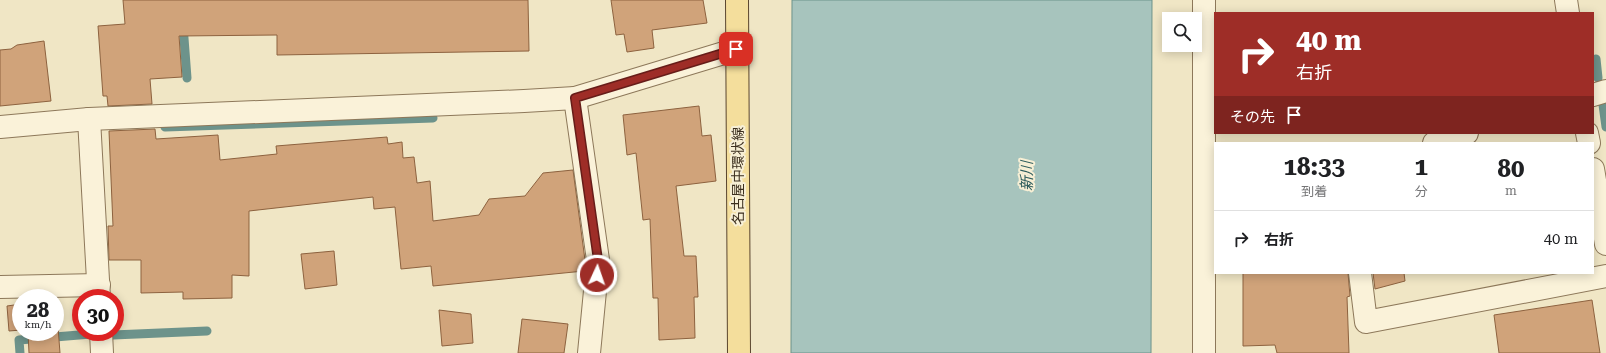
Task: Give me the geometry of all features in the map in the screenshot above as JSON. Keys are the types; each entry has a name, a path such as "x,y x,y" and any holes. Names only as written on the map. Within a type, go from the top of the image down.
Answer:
{"main road":[{"name":"名古屋中環状線","path":"737,0 736,49 739,353"}],"street":[{"path":"1204,0 1210,187 1204,353"},
{"path":"1566,0 1568,12"},
{"path":"0,127 90,118 508,102 575,98 736,49"},
{"path":"1594,95 1606,91"},
{"path":"575,98 598,260 589,353"},
{"path":"90,118 99,289"},
{"path":"1437,142 1464,134"},
{"path":"1594,175 1606,244"},
{"path":"1360,274 1366,322 1606,276"},
{"path":"0,287 72,291"},
{"path":"101,341 102,353"}],"water":[{"name":"新川","path":"792,0 1152,0 1151,353 791,353"}],"building":[{"path":"123,0 528,0 529,51 277,55 277,35 179,36 182,77 150,79 152,104 108,106 107,96 103,96 98,26 125,24"},
{"path":"611,0 703,0 707,23 652,30 654,48 627,52 624,34 616,35"},
{"path":"44,41 51,101 0,106 0,50 11,49 17,45"},
{"path":"699,106 702,136 711,135 716,181 676,186 684,256 696,256 698,297 694,297 695,338 659,340 658,298 653,298 650,219 643,220 636,153 627,155 623,115"},
{"path":"155,129 156,139 218,135 220,160 277,154 276,146 387,137 388,144 402,142 403,158 414,157 417,183 430,181 433,221 479,215 489,199 525,196 543,173 573,170 585,260 584,271 433,286 431,266 401,269 395,207 374,209 373,197 249,211 249,276 232,275 232,298 183,299 183,292 141,293 141,260 109,260 108,226 113,226 109,131"},
{"path":"334,251 337,285 305,289 301,254"},
{"path":"1243,274 1348,274 1350,296 1347,297 1349,353 1277,353 1275,345 1243,346"},
{"path":"1373,274 1404,274 1405,281 1375,289"},
{"path":"1592,300 1600,353 1499,353 1494,315"},
{"path":"12,305 12,331 9,331 7,306"},
{"path":"439,310 471,314 473,343 442,346"},
{"path":"522,319 568,324 564,353 518,353"},
{"path":"28,341 59,341 60,353 29,353"}],"waterway":[{"path":"183,25 187,78"},
{"path":"1596,59 1598,78"},
{"path":"1603,105 1606,127"},
{"path":"165,127 433,118"},
{"path":"124,335 207,331"},
{"path":"20,353 19,340 72,336"}],"route":[{"path":"597,275 598,260 575,98 736,49"}]}
